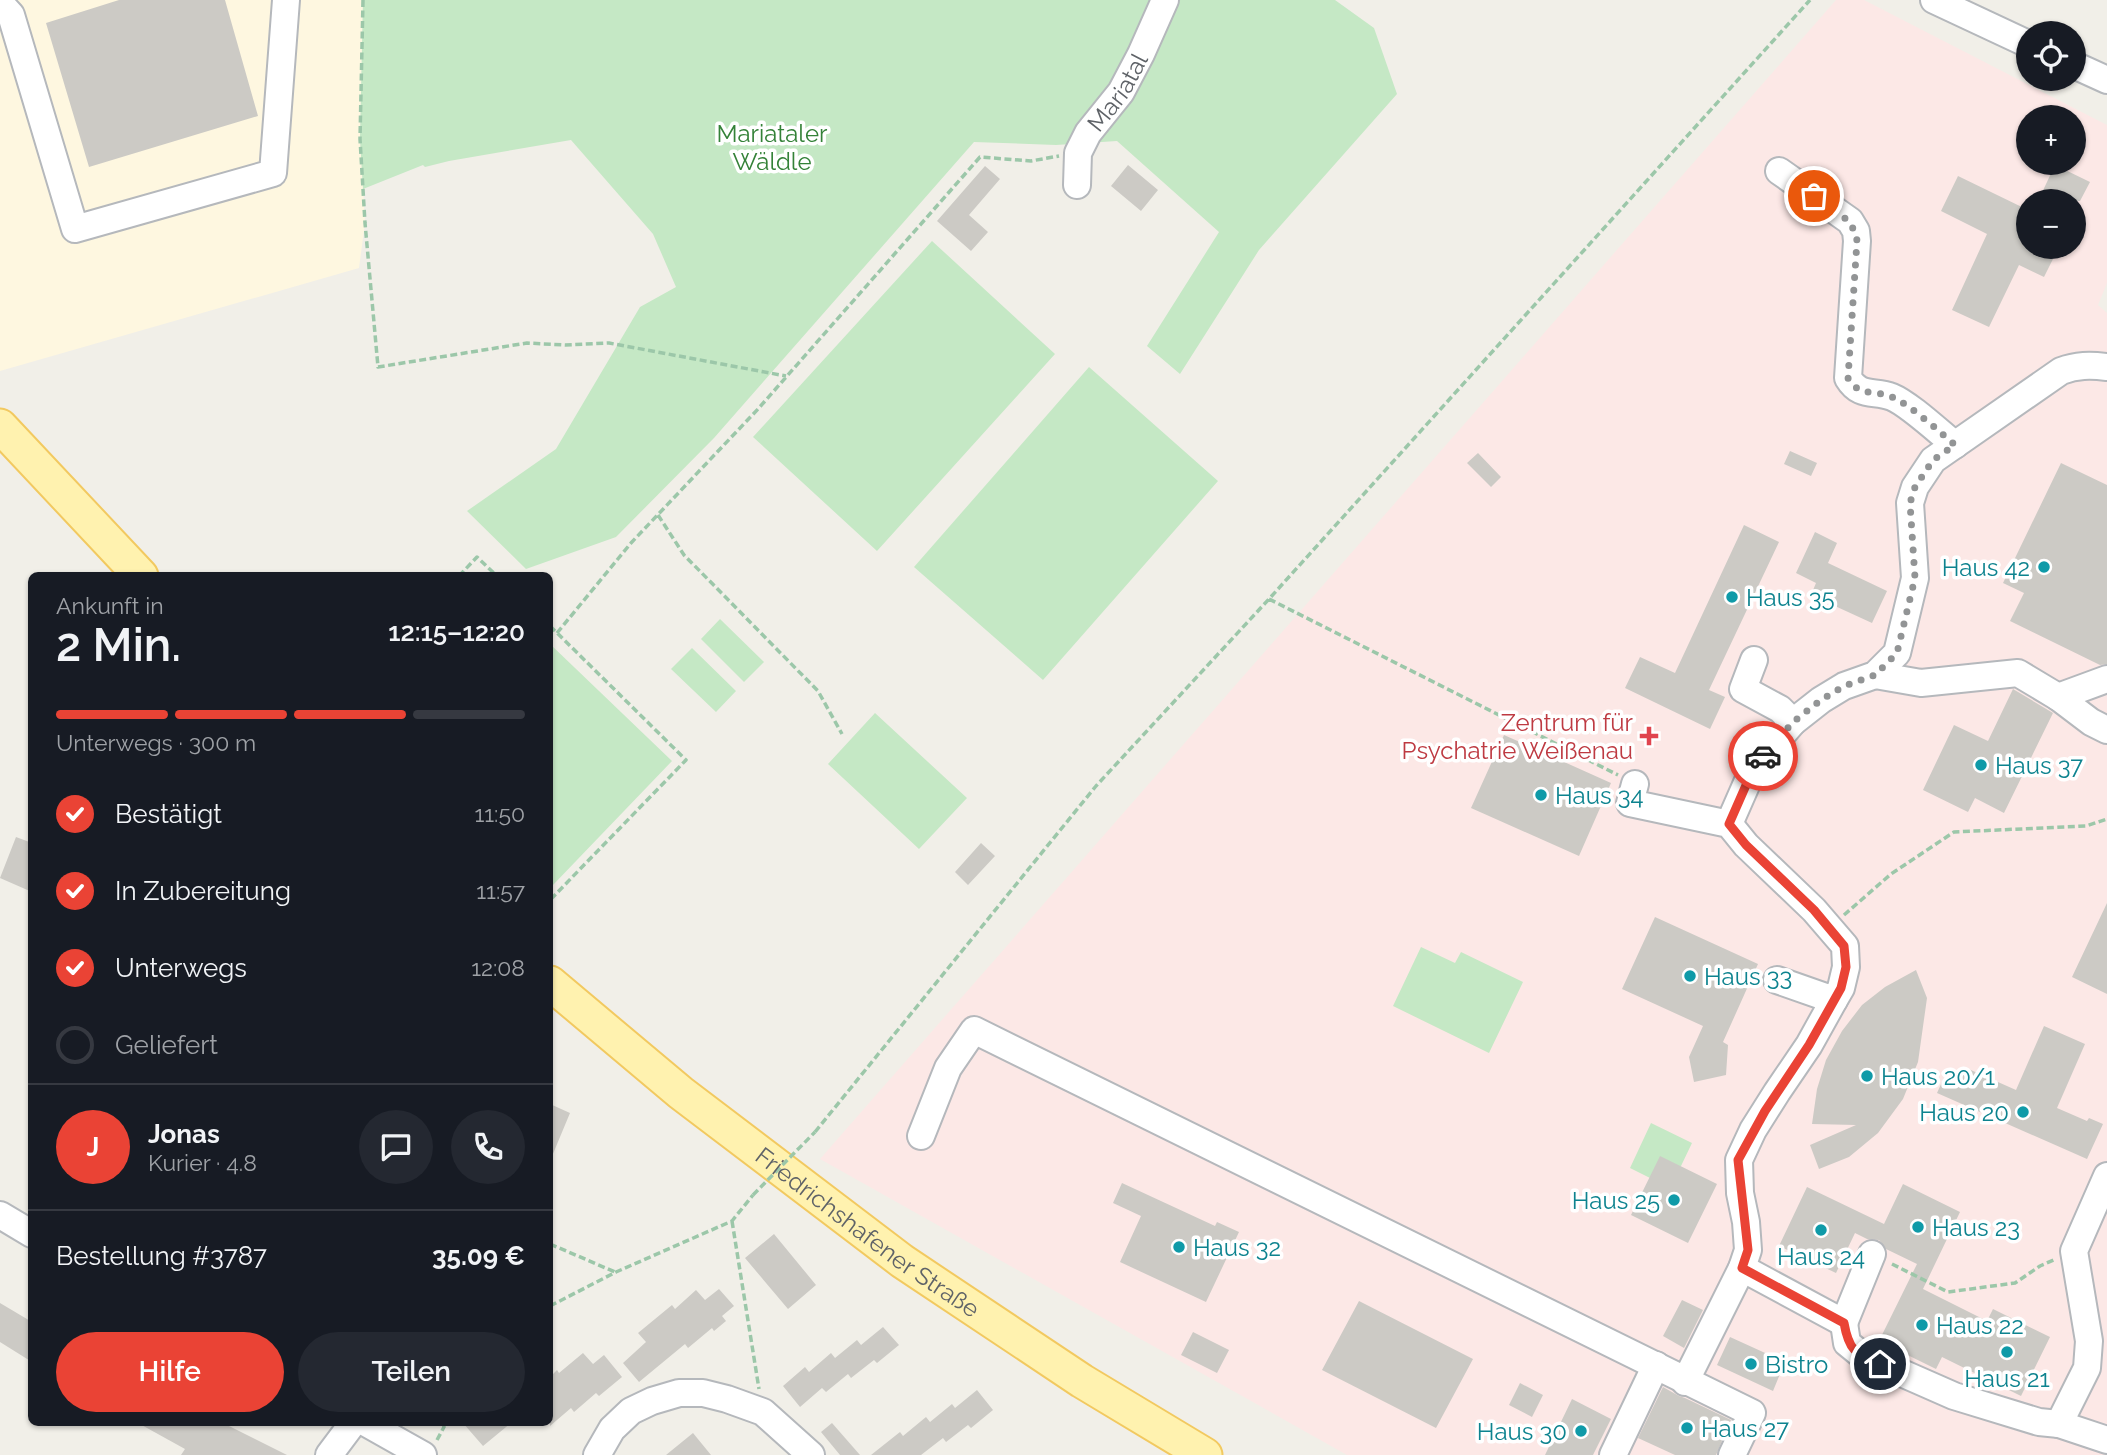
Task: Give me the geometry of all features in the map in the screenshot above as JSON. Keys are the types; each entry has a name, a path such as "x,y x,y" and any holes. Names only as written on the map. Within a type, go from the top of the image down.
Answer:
{"main road":[{"path":"0,426 137,572"},
{"name":"Friedrichshafener Straße","path":"553,986 681,1093 902,1261 1082,1381 1205,1455"}],"street":[{"path":"0,3 11,15 75,229 273,173 286,0"},
{"name":"Mariatal","path":"1077,186 1078,153 1088,133 1121,92 1165,0"},
{"path":"1934,0 2016,38"},
{"path":"2086,70 2107,80"},
{"path":"1779,172 1850,221 1856,231 1848,378 1853,386 1861,391 1895,398 1955,445"},
{"path":"1729,824 1754,767 1793,722 1844,686 1875,675 1897,653 1915,578 1910,503 1915,487 1933,460 2061,371 2076,366 2107,367"},
{"path":"1754,660 1743,689 1780,709 1793,722"},
{"path":"1875,675 1921,682 2018,673 2107,730"},
{"path":"2058,697 2107,679"},
{"path":"1635,784 1630,803 1729,824 1746,845 1830,928 1844,946 1846,967 1841,988 1738,1160 1748,1250 1742,1268 1685,1382"},
{"path":"1777,980 1834,1000"},
{"path":"921,1136 948,1068 974,1030 1752,1413 1732,1455"},
{"path":"2059,1424 2087,1368 2089,1341 2074,1251 2107,1176"},
{"path":"0,1215 28,1232"},
{"path":"1872,1254 1844,1323 1847,1343 1863,1356 1954,1396 2039,1422 2059,1424 2107,1440"},
{"path":"1742,1268 1844,1323"},
{"path":"1616,1454 1656,1365"},
{"path":"597,1455 612,1429 631,1412 652,1401 680,1393 703,1392 763,1412 811,1455"},
{"path":"329,1455 351,1426"},
{"path":"373,1426 428,1450"}],"path":[{"path":"363,0 362,164 378,367 527,343 609,343 747,371 786,376"},
{"path":"553,1304 616,1272 732,1221 753,1195 815,1132 1096,786 1269,599 1810,0"},
{"path":"556,633 631,543 786,376 980,157 1031,161 1078,153"},
{"path":"658,515 684,555 818,691 842,734"},
{"path":"463,572 477,557 493,572"},
{"path":"1269,599 1635,784"},
{"path":"553,630 686,760 553,897"},
{"path":"1830,928 1891,874 1954,832 2086,826 2107,819"},
{"path":"732,1221 763,1412"},
{"path":"553,1245 616,1272"},
{"path":"1872,1254 1948,1292 2015,1283 2040,1266 2074,1251"},
{"path":"428,1450 444,1426"}],"shaded area":[{"path":"0,0 363,0 360,139 365,223 359,268 0,371"},
{"name":"Zentrum für Psychatrie Weißenau","path":"1836,0 1864,0 2016,78 2016,91 2041,91 2068,105 2016,105 2016,175 2086,175 2086,114 2107,125 2107,283 2098,305 2107,313 2107,1455 1347,1455 820,1159"}],"green space":[{"name":"Mariataler Wäldle","path":"363,0 1335,0 1374,28 1397,94 1259,250 1180,374 1147,346 1219,232 1117,141 1056,145 974,142 714,438 616,537 526,569 467,511 556,449 640,307 676,287 653,234 571,140 425,167 423,165 363,189 360,139"},
{"path":"932,241 1055,354 877,551 753,437"},
{"path":"1089,367 1218,481 1043,680 914,567"},
{"path":"720,619 764,662 744,682 701,639"},
{"path":"553,647 672,761 553,885"},
{"path":"692,648 736,691 716,712 671,669"},
{"path":"875,713 967,798 919,849 828,764"},
{"path":"1421,947 1455,963 1461,952 1523,982 1489,1053 1393,1006"},
{"path":"1651,1123 1692,1143 1681,1166 1650,1178 1630,1168"}],"building":[{"path":"119,0 225,0 258,116 89,167 46,23"},
{"path":"1128,165 1158,190 1141,211 1111,186"},
{"path":"985,166 1000,179 969,215 988,232 971,251 937,221"},
{"path":"2050,175 2076,175 2090,182 2086,190 2044,189"},
{"path":"1958,176 2016,204 2016,259 2053,259 2044,277 2019,265 1989,327 1952,310 1987,234 1941,211"},
{"path":"1790,451 1817,463 1811,476 1784,464"},
{"path":"1478,453 1501,477 1491,487 1467,463"},
{"name":"Haus 42","path":"2061,463 2107,485 2107,664 2100,665 2010,621 2024,593 2003,583"},
{"path":"1744,525 1779,542 1709,690 1725,697 1710,729 1625,688 1640,657 1675,673"},
{"path":"1815,532 1837,543 1828,563 1887,591 1872,623 1811,595 1816,583 1796,573"},
{"name":"Haus 37","path":"2013,689 2053,713 2004,813 1975,798 1968,812 1923,790 1954,725 1988,741"},
{"name":"Haus 34","path":"1504,735 1611,783 1579,856 1471,808"},
{"path":"16,837 28,842 28,890 0,878"},
{"path":"981,843 995,856 968,885 955,872"},
{"path":"2107,903 2107,994 2072,977"},
{"name":"Haus 33","path":"1655,917 1758,964 1723,1042 1728,1045 1726,1075 1694,1082 1689,1057 1703,1026 1622,989"},
{"name":"Haus 20/1","path":"1916,970 1927,998 1918,1062 1903,1099 1878,1133 1849,1157 1819,1169 1810,1145 1856,1125 1812,1124 1817,1089 1826,1060 1842,1031 1862,1005 1885,987"},
{"name":"Haus 20","path":"2044,1026 2085,1044 2057,1108 2087,1121 2089,1118 2103,1124 2087,1159 1937,1093 1946,1073 1959,1079 1964,1067 2016,1090"},
{"path":"553,1105 570,1113 553,1154"},
{"name":"Haus 25","path":"1660,1156 1717,1184 1688,1243 1631,1215"},
{"name":"Haus 32","path":"1122,1183 1215,1226 1217,1222 1239,1232 1206,1302 1120,1262 1141,1216 1113,1203"},
{"path":"1903,1184 1960,1212 1923,1289 1987,1321 1993,1309 2050,1337 2021,1396 1942,1357 1936,1369 1879,1341 1917,1264 1886,1249 1879,1240 1867,1239 1855,1233 1836,1273 1779,1246 1807,1187 1884,1224"},
{"path":"774,1234 816,1285 788,1309 745,1258"},
{"path":"719,1289 734,1306 722,1316 726,1321 714,1331 712,1328 688,1348 685,1344 639,1382 623,1363 646,1342 638,1333 672,1305 675,1309 696,1290 705,1300"},
{"path":"1682,1300 1703,1310 1684,1348 1663,1336"},
{"path":"1359,1301 1473,1359 1436,1428 1322,1370"},
{"path":"0,1303 28,1320 28,1360 0,1342"},
{"path":"883,1327 899,1345 877,1363 874,1360 851,1378 848,1374 826,1392 822,1388 800,1407 783,1386 805,1367 809,1372 831,1353 835,1358 857,1340 861,1345"},
{"path":"1193,1332 1229,1350 1217,1373 1181,1355"},
{"name":"Bistro","path":"1730,1337 1785,1362 1773,1391 1717,1365"},
{"path":"583,1353 593,1364 604,1355 622,1377 599,1396 596,1393 574,1412 571,1408 553,1423 553,1374 557,1370 559,1373"},
{"path":"1520,1383 1543,1395 1532,1417 1509,1405"},
{"name":"Haus 27","path":"1663,1387 1731,1420 1716,1455 1675,1455 1638,1438"},
{"path":"977,1390 993,1410 971,1428 968,1425 946,1442 943,1438 921,1455 871,1455 900,1432 903,1436 926,1417 930,1422 952,1404 955,1408"},
{"name":"Haus 30","path":"1572,1399 1611,1419 1593,1455 1545,1455"},
{"path":"832,1423 860,1455 840,1455 821,1432"},
{"path":"143,1426 229,1426 287,1455 181,1455 185,1449"},
{"path":"466,1426 507,1426 483,1446"},
{"path":"693,1433 711,1455 666,1455"}],"way so far":[{"path":"1763,756 1793,722 1821,700 1844,686 1875,675 1897,653 1915,578 1910,503 1915,487 1933,460 1955,445 1895,398 1861,391 1853,386 1848,378 1856,231 1850,221 1814,196"}],"place":[{"name":"Haus 42","path":"2044,567"},
{"name":"Haus 35","path":"1732,597"},
{"name":"Zentrum für Psychatrie Weißenau","path":"1649,736"},
{"name":"Haus 37","path":"1981,765"},
{"name":"Haus 34","path":"1541,795"},
{"name":"Haus 33","path":"1690,976"},
{"name":"Haus 20/1","path":"1867,1076"},
{"name":"Haus 20","path":"2023,1112"},
{"name":"Haus 25","path":"1674,1200"},
{"name":"Haus 23","path":"1918,1227"},
{"name":"Haus 24","path":"1821,1230"},
{"name":"Haus 32","path":"1179,1247"},
{"name":"Haus 22","path":"1922,1325"},
{"name":"Haus 21","path":"2007,1352"},
{"name":"Bistro","path":"1751,1364"},
{"name":"Haus 27","path":"1687,1428"},
{"name":"Haus 30","path":"1581,1431"}],"route":[{"path":"1763,756 1754,767 1729,824 1746,845 1814,910 1844,946 1846,967 1841,988 1738,1160 1748,1250 1742,1268 1844,1323 1847,1343 1863,1356 1880,1364"}]}
